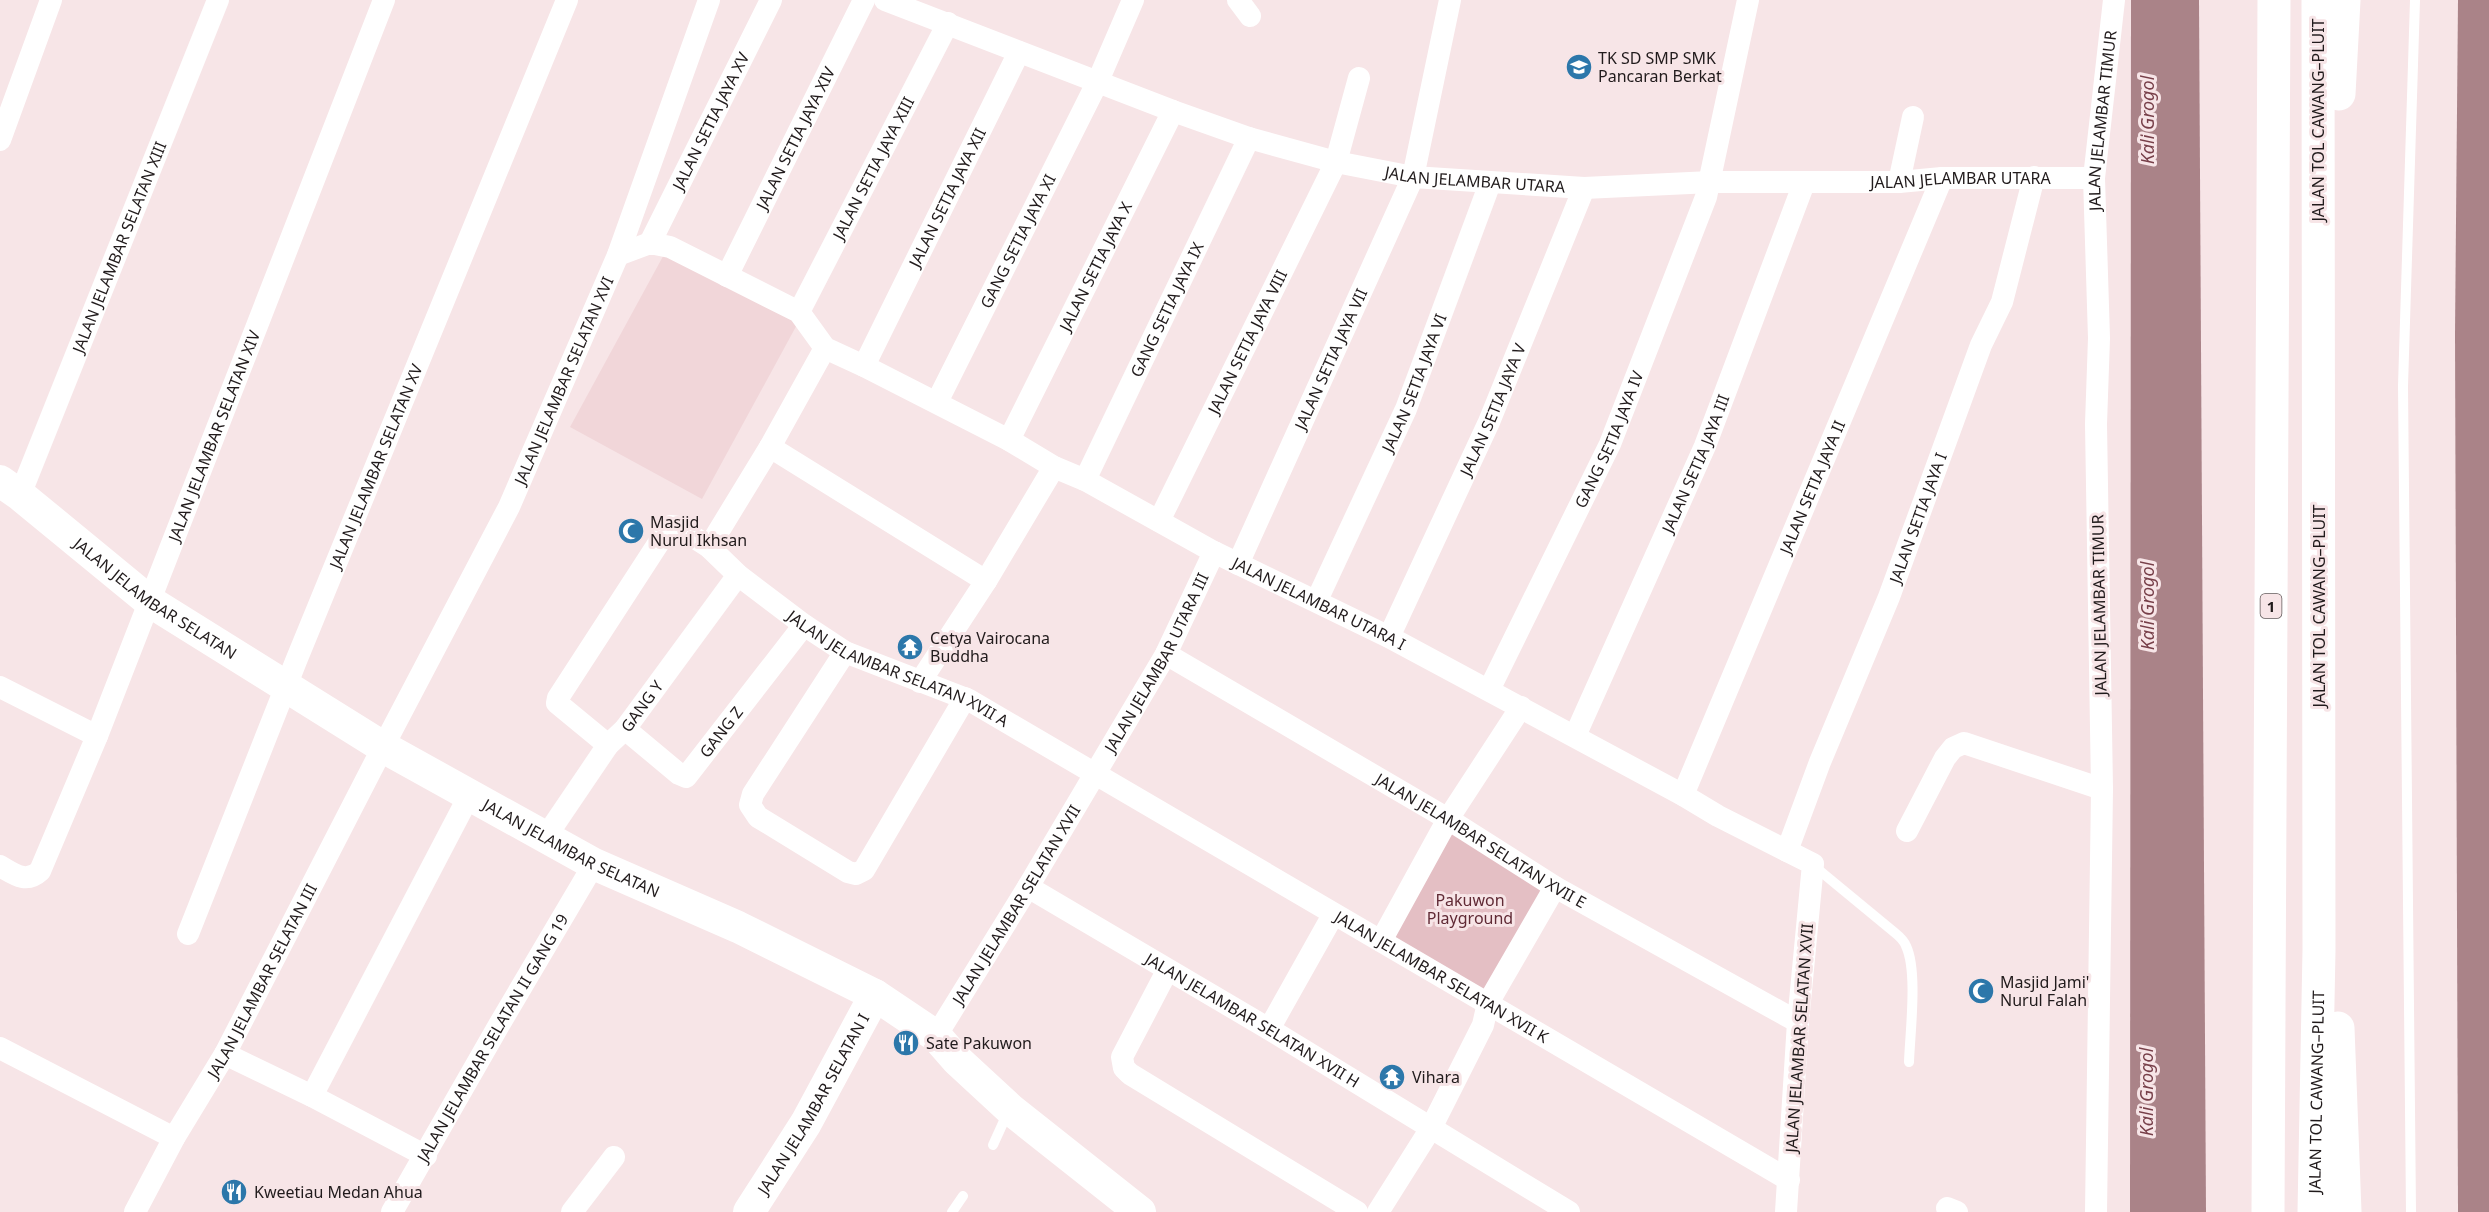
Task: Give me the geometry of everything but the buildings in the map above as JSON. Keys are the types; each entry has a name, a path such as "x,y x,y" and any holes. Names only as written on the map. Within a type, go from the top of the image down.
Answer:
{"highway":[{"path":"2254,0 2261,45 2274,80"},
{"name":"1","path":"2268,1212 2274,0"},
{"name":"JALAN TOL CAWANG–PLUIT","path":"2314,1212 2319,950 2318,0"},
{"path":"2318,341 2332,223 2344,0"},
{"path":"2319,950 2330,971 2336,998 2345,1212"}],"street":[{"path":"0,140 51,0"},
{"name":"JALAN JELAMBAR SELATAN XIII","path":"10,488 218,0"},
{"name":"JALAN JELAMBAR SELATAN XIV","path":"0,866 22,878 29,878 40,871 97,736 384,0"},
{"name":"JALAN JELAMBAR SELATAN XV","path":"188,934 285,688 567,0"},
{"name":"JALAN JELAMBAR SELATAN XVI","path":"383,747 509,507 618,255 709,0"},
{"name":"JALAN SETIA JAYA XV","path":"650,243 771,0"},
{"name":"JALAN SETIA JAYA XIV","path":"727,276 864,0"},
{"name":"JALAN JELAMBAR UTARA","path":"885,0 937,14 1019,52 1249,138 1336,162 1413,177 1584,188 1711,182 1804,183 1899,182 1942,178 2094,178"},
{"name":"GANG SETIA JAYA XI","path":"937,402 1098,81 1133,0"},
{"name":"JALAN SETIA JAYA VII","path":"1238,564 1413,177 1450,0"},
{"name":"GANG SETIA JAYA IV","path":"1489,690 1610,444 1711,182 1748,0"},
{"name":"JALAN JELAMBAR TIMUR","path":"2096,1212 2102,789 2096,424 2099,327 2094,178 2114,0"},
{"name":"JALAN SETIA JAYA XIII","path":"799,312 937,14"},
{"name":"JALAN SETIA JAYA XII","path":"864,366 1019,52"},
{"name":"JALAN SETIA JAYA VIII","path":"1159,521 1336,162 1359,78"},
{"name":"JALAN SETIA JAYA X","path":"1013,431 1173,111"},
{"path":"1899,182 1912,117"},
{"name":"GANG SETIA JAYA IX","path":"1084,480 1249,138"},
{"name":"JALAN SETIA JAYA I","path":"1787,851 1820,762 1889,597 1982,345 2002,302 2034,177"},
{"name":"JALAN SETIA JAYA II","path":"1683,795 1942,178"},
{"name":"JALAN SETIA JAYA VI","path":"1317,600 1406,409 1490,183"},
{"name":"JALAN SETIA JAYA III","path":"1575,736 1705,446 1804,183"},
{"name":"JALAN SETIA JAYA V","path":"1391,632 1489,422 1584,188"},
{"path":"618,255 650,243"},
{"name":"JALAN JELAMBAR UTARA I","path":"650,243 670,247 799,312 825,348 937,402 1013,431 1054,467 1084,480 1238,564 1391,632 1489,690 1718,816 1813,864"},
{"path":"709,547 770,447 825,348"},
{"path":"770,447 986,581"},
{"path":"920,682 986,581 1054,467"},
{"name":"JALAN JELAMBAR SELATAN","path":"10,488 149,601 285,688 383,747 594,864 738,927 875,995 936,1036 957,1060 1010,1109 1140,1212"},
{"name":"JALAN JELAMBAR SELATAN XVII A","path":"608,745 557,703 558,698 671,526 678,527 709,547 738,575 804,626 845,651 965,698 1096,773"},
{"name":"JALAN JELAMBAR UTARA III","path":"1096,773 1166,654 1214,552"},
{"name":"GANG Y","path":"545,838 608,745 625,729 738,575"},
{"name":"GANG Z","path":"625,729 679,774 686,777 804,626"},
{"path":"845,651 753,794 750,806 758,817 848,872 856,874 864,870 965,698"},
{"name":"JALAN JELAMBAR SELATAN XVII E","path":"1166,654 1448,819 1556,887 1798,1022"},
{"path":"0,687 97,736"},
{"path":"1381,941 1448,819 1521,707"},
{"path":"1906,831 1945,758 1953,748 1964,744 2102,789"},
{"name":"JALAN JELAMBAR SELATAN III","path":"135,1212 174,1138 225,1054 383,747"},
{"name":"JALAN JELAMBAR SELATAN XVII","path":"936,1036 1096,773"},
{"name":"JALAN JELAMBAR SELATAN XVII K","path":"1096,773 1333,915 1789,1180"},
{"path":"312,1096 470,794"},
{"name":"JALAN JELAMBAR SELATAN II GANG 19","path":"392,1212 594,864"},
{"name":"JALAN JELAMBAR SELATAN XVII","path":"1786,1212 1798,1022 1813,864"},
{"name":"JALAN JELAMBAR SELATAN XVII H","path":"1028,887 1167,971 1269,1029 1569,1212"},
{"path":"1378,1212 1431,1128 1483,1025 1488,1003 1556,887"},
{"path":"1269,1029 1333,915"},
{"path":"1167,971 1122,1057 1124,1068 1130,1074 1357,1212"},
{"name":"JALAN JELAMBAR SELATAN I","path":"749,1212 806,1123 875,995"},
{"path":"0,1048 174,1138"},
{"path":"225,1054 312,1096 426,1156"},
{"path":"573,1212 615,1157"}],"lane":[{"path":"2411,1212 2403,386 2415,0"},
{"name":"JALAN JELAMBAR UTARA I","path":"1813,864 1903,940 1907,948 1911,981 1909,1062"},
{"path":"993,1145 1010,1109"},
{"path":"952,1212 963,1196"}],"shaded area":[{"path":"667,249 799,321 702,499 570,427"}],"green space":[{"name":"Pakuwon Playground","path":"1448,819 1555,887 1488,1003 1381,941"}],"water":[{"name":"Kali Grogol","path":"2131,0 2199,0 2206,1212 2130,1212"},
{"path":"2458,0 2489,0 2489,1212 2458,1212 2455,334"}],"place":[{"name":"TK SD SMP SMK Pancaran Berkat","path":"1579,67"},
{"name":"Masjid Nurul Ikhsan","path":"631,531"},
{"name":"Cetya Vairocana Buddha","path":"910,647"},
{"name":"Masjid Jami' Nurul Falah","path":"1981,991"},
{"name":"Sate Pakuwon","path":"906,1043"},
{"name":"Vihara","path":"1392,1077"},
{"name":"Kweetiau Medan Ahua","path":"234,1192"}]}
